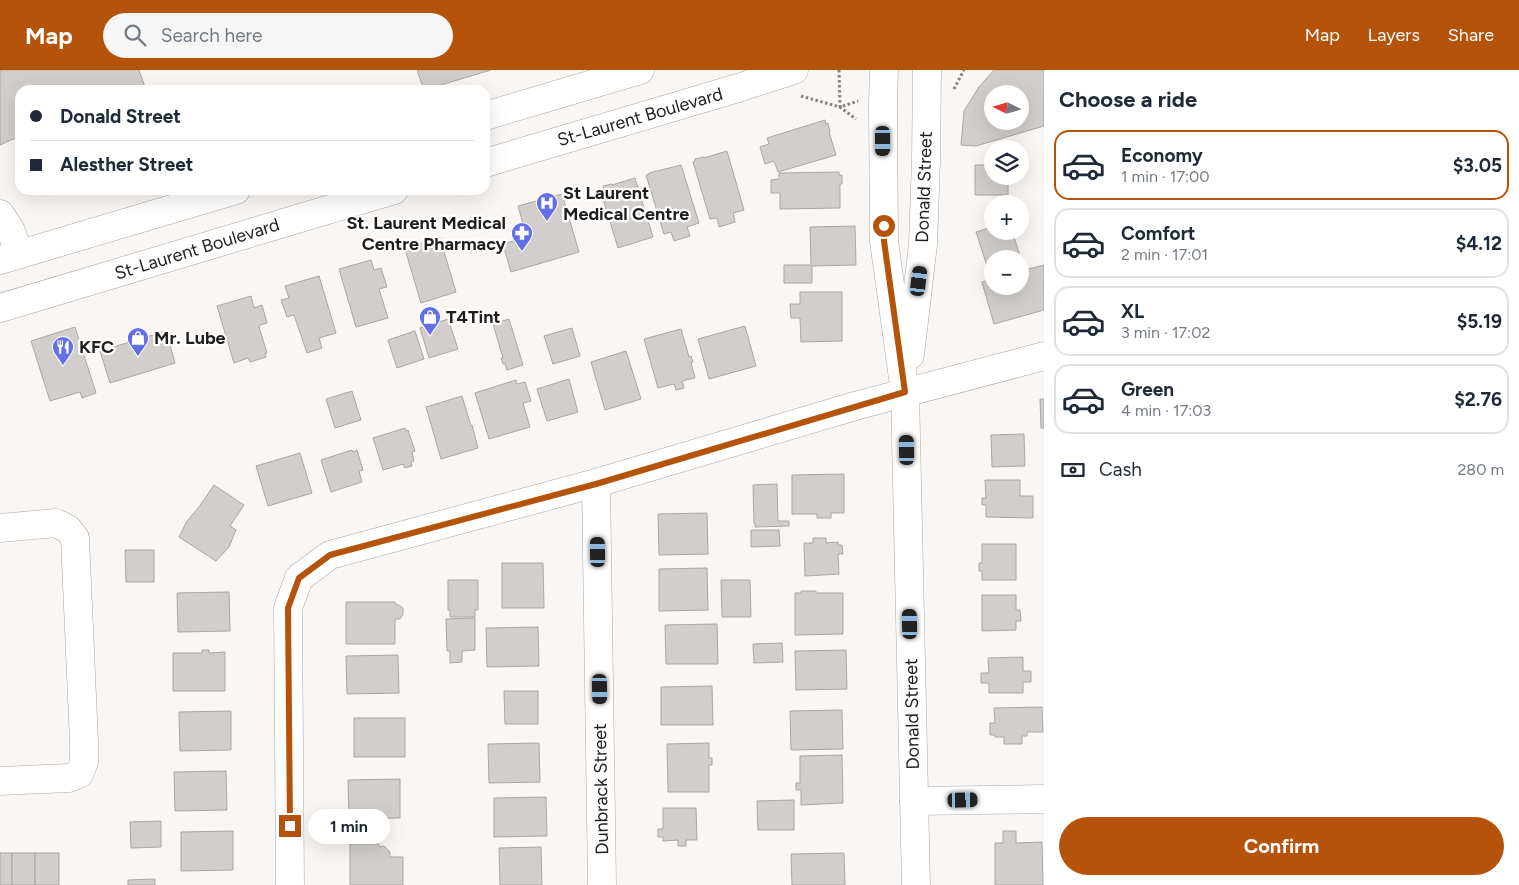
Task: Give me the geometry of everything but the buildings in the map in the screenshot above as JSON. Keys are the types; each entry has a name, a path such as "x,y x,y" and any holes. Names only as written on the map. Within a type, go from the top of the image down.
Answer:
{"street":[{"path":"490,115 640,70"},
{"name":"Donald Street","path":"884,70 884,241 905,392 916,885"},
{"name":"Donald Street","path":"905,392 923,244 927,70"},
{"name":"St-Laurent Boulevard","path":"490,162 729,91 795,83"},
{"path":"0,214 10,231 10,257 218,195"},
{"name":"St-Laurent Boulevard","path":"0,308 377,195"},
{"path":"290,885 288,608 299,578 330,555 596,484 905,392 1044,356"},
{"name":"Dunbrack Street","path":"596,484 602,885"},
{"path":"0,528 56,523 68,529 75,538 84,762 79,774 69,778 0,781"},
{"path":"914,801 1044,799"}],"path":[{"path":"839,70 840,107"},
{"path":"795,83 840,107 856,118 860,124"}],"place":[{"name":"St Laurent Medical Centre","path":"547,222"},
{"name":"St. Laurent Medical Centre Pharmacy","path":"522,252"},
{"name":"T4Tint","path":"430,336"},
{"name":"Mr. Lube","path":"138,357"},
{"name":"KFC","path":"63,366"}],"route":[{"path":"290,826 288,608 299,578 330,555 596,484 905,392 884,241 884,226"}]}
